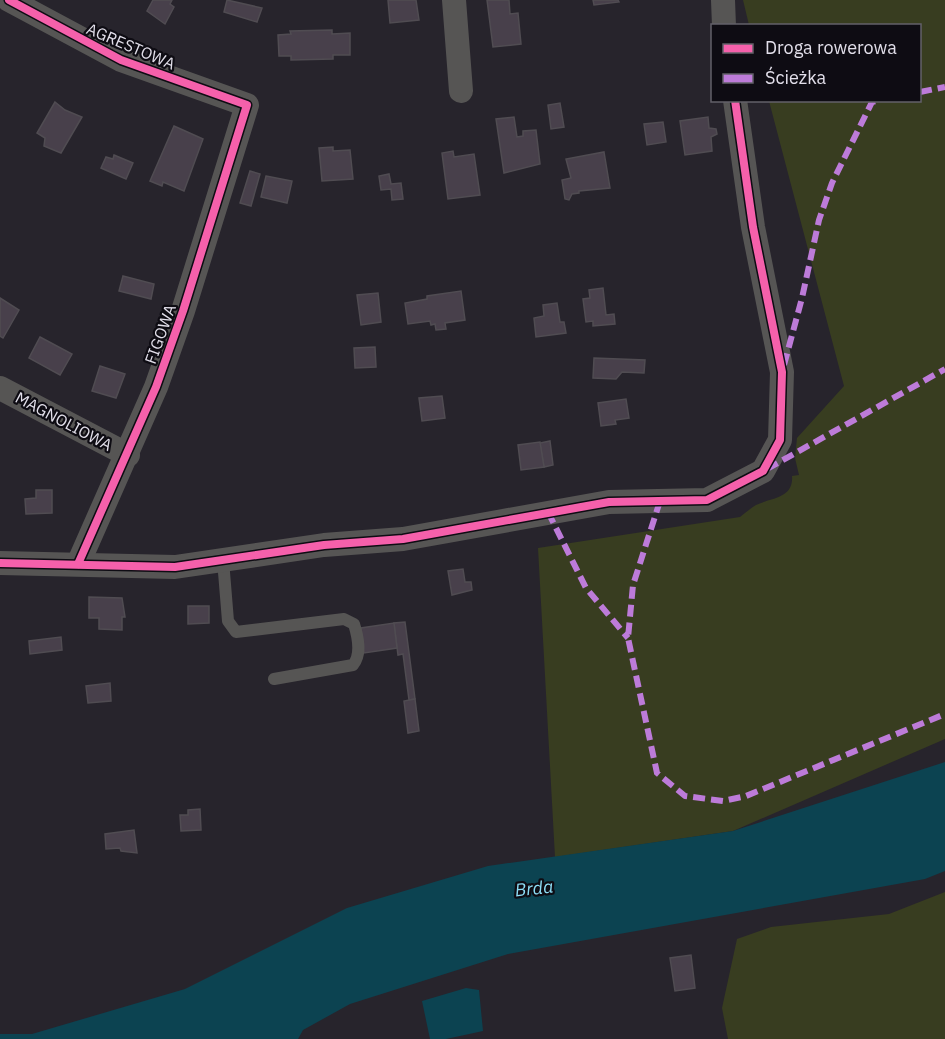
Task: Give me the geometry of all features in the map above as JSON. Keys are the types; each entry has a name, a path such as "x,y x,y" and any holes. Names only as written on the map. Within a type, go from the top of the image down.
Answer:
{"street":[{"name":"AGRESTOWA","path":"9,0 121,60 247,105"},
{"path":"454,0 460,91"},
{"path":"723,0 724,24"},
{"path":"0,562 175,567 324,545 403,539 609,502 707,500 763,471 780,440 782,372 753,227 735,102"},
{"name":"FIGOWA","path":"78,564 128,455 183,311 247,105"},
{"name":"MAGNOLIOWA","path":"0,388 128,455"}],"lane":[{"path":"223,560 228,621 236,632 344,619 354,624 358,649 357,660 353,665 274,679"}],"green space":[{"path":"743,0 945,0 945,739 733,831 555,857 538,548 740,517 756,505 780,497 789,489 792,476 799,475 795,458 797,438 844,386 769,102 921,102 921,24 749,24"},
{"path":"945,892 945,1039 728,1039 722,1008 737,939 771,927 889,914"}],"water":[{"name":"Brda","path":"945,762 945,871 925,879 508,954 350,1004 303,1030 298,1039 0,1039 0,1034 32,1034 185,989 347,908 488,866 733,831"},
{"path":"466,988 479,990 483,1031 446,1039 430,1039 422,1001"}],"building":[{"path":"153,0 172,0 170,4 174,7 165,24 147,11"},
{"path":"227,0 262,8 257,22 224,12"},
{"path":"388,0 416,0 419,20 390,23"},
{"path":"487,0 509,0 510,14 518,13 521,44 493,47"},
{"path":"593,0 618,0 619,2 594,5"},
{"path":"332,30 332,34 350,33 350,55 333,55 333,59 291,60 291,56 279,56 278,35 291,34 290,31"},
{"path":"55,102 65,110 82,117 61,153 44,146 45,138 37,133"},
{"path":"560,103 564,127 551,129 548,105"},
{"path":"514,117 517,137 523,136 523,131 536,130 540,164 504,173 496,119"},
{"path":"708,117 709,128 716,129 717,134 711,137 712,151 685,155 680,121"},
{"path":"663,122 666,142 647,145 644,124"},
{"path":"174,126 203,139 184,191 163,182 162,186 150,181"},
{"path":"333,147 333,151 350,150 353,179 322,181 319,148"},
{"path":"453,151 454,157 474,154 480,195 448,199 442,153"},
{"path":"604,152 610,188 579,191 579,193 572,194 569,200 565,199 562,180 571,178 566,159"},
{"path":"114,155 133,163 126,179 101,168 106,157 113,159"},
{"path":"250,171 260,174 251,206 240,203"},
{"path":"389,174 391,184 401,183 403,199 392,200 391,189 381,190 379,176"},
{"path":"266,176 292,181 287,203 261,197"},
{"path":"123,276 154,284 151,299 119,291"},
{"path":"603,288 606,315 614,314 615,324 593,326 593,321 586,322 583,299 590,298 589,290"},
{"path":"461,291 465,320 445,323 446,329 436,330 435,324 431,325 430,321 408,324 405,303 427,299 427,296"},
{"path":"378,293 381,322 361,325 357,295"},
{"path":"0,298 19,310 3,338 0,336"},
{"path":"557,303 560,322 564,322 566,333 536,337 534,318 544,316 543,305"},
{"path":"40,337 72,354 60,375 29,358"},
{"path":"375,347 376,367 355,368 354,348"},
{"path":"594,358 645,360 644,373 622,372 616,379 593,378"},
{"path":"100,366 125,374 116,398 92,391"},
{"path":"442,396 445,418 422,421 419,398"},
{"path":"626,399 629,418 615,420 616,424 601,426 598,403"},
{"path":"550,441 553,465 544,467 540,443"},
{"path":"540,442 544,467 521,470 518,445"},
{"path":"36,490 52,490 52,513 26,514 25,499 36,498"},
{"path":"463,569 465,582 471,582 472,590 452,595 448,571"},
{"path":"89,597 122,598 125,617 122,617 122,630 99,629 99,618 89,618"},
{"path":"188,606 209,606 209,623 188,624"},
{"path":"405,622 415,699 409,700 403,654 398,655 394,623"},
{"path":"394,623 397,648 364,653 361,628"},
{"path":"61,637 62,650 30,654 29,641"},
{"path":"110,683 111,701 88,703 86,686"},
{"path":"415,699 419,731 408,733 404,701"},
{"path":"200,809 201,830 181,831 180,815 188,815 188,810"},
{"path":"134,830 137,853 121,851 120,848 106,849 105,834"},
{"path":"691,955 695,988 675,991 670,958"}],"marked path":[{"path":"921,92 945,87"},
{"path":"784,365 819,220 832,183 872,102"},
{"path":"767,469 945,369"},
{"path":"660,501 633,585 628,638 657,773 685,796 723,801 746,796 945,714"},
{"path":"548,512 586,588 628,638"}],"cycle path":[{"path":"9,0 121,60 247,105 183,311 156,387 78,564"},
{"path":"0,563 175,567 324,545 403,539 609,502 707,500 763,471 780,440 782,372 753,227 735,102"}]}
